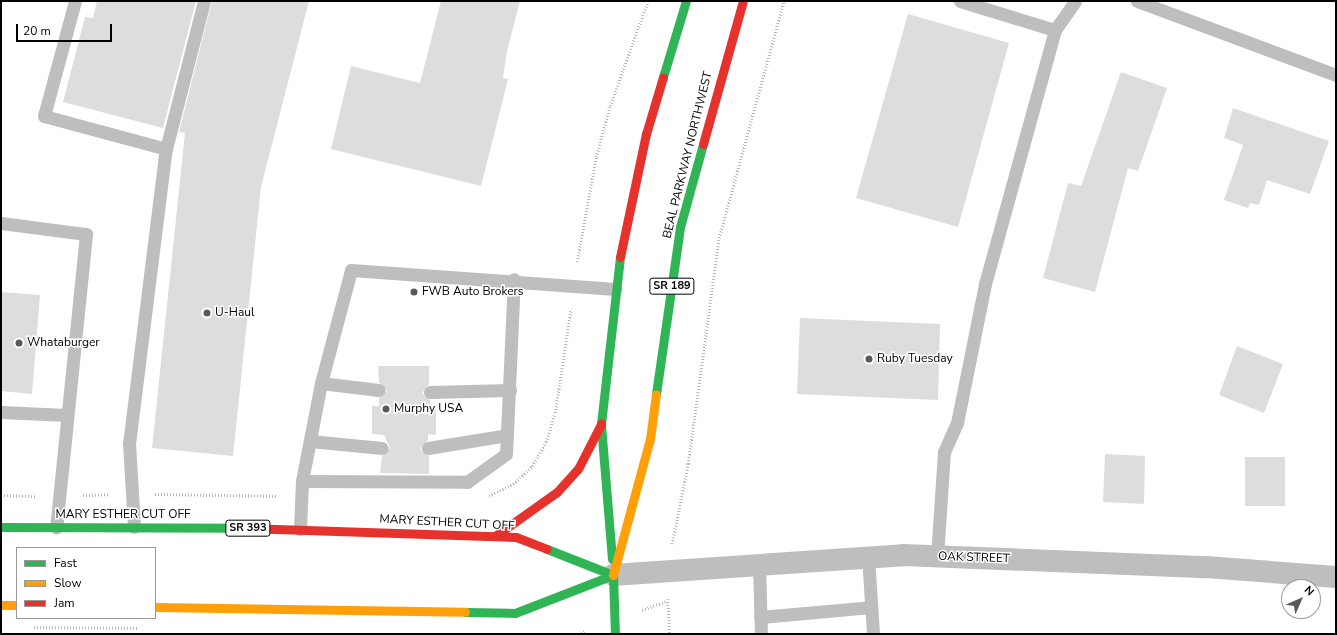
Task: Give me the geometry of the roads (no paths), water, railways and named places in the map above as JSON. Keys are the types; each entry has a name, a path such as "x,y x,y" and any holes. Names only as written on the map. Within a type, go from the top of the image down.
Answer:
{"main road":[{"name":"BEAL PARKWAY NORTHWEST","path":"615,634 613,574 601,424 616,289 646,134 686,1"},
{"name":"BEAL PARKWAY NORTHWEST","path":"613,574 650,439 680,227 743,1"},
{"path":"496,536 557,492 578,469 601,424"},
{"name":"MARY ESTHER CUT OFF","path":"1,527 300,529 516,536 613,574"},
{"path":"156,607 515,613 613,574"},
{"path":"1,605 16,605"}],"street":[{"name":"OAK STREET","path":"613,574 868,556 937,557 1206,567 1336,577"}],"lane":[{"path":"76,1 44,116 166,149"},
{"path":"134,527 129,444 166,149 204,1"},
{"path":"960,1 1055,30"},
{"path":"937,557 944,452 957,423 985,284 1055,30 1075,1"},
{"path":"1137,1 1336,76"},
{"path":"1,223 86,234 56,527"},
{"path":"300,529 302,481 321,383 351,270 514,279 616,289"},
{"path":"302,481 467,482 506,454 514,279"},
{"path":"321,383 379,390"},
{"path":"430,392 510,390"},
{"path":"1,412 67,415"},
{"path":"428,448 507,435"},
{"path":"310,441 382,448"},
{"path":"868,556 873,634"},
{"path":"759,563 761,634"},
{"path":"760,616 871,607"}],"place":[{"name":"FWB Auto Brokers","path":"414,292"},
{"name":"U-Haul","path":"207,313"},
{"name":"Whataburger","path":"19,343"},
{"name":"Ruby Tuesday","path":"869,359"},
{"name":"Murphy USA","path":"386,409"}]}
